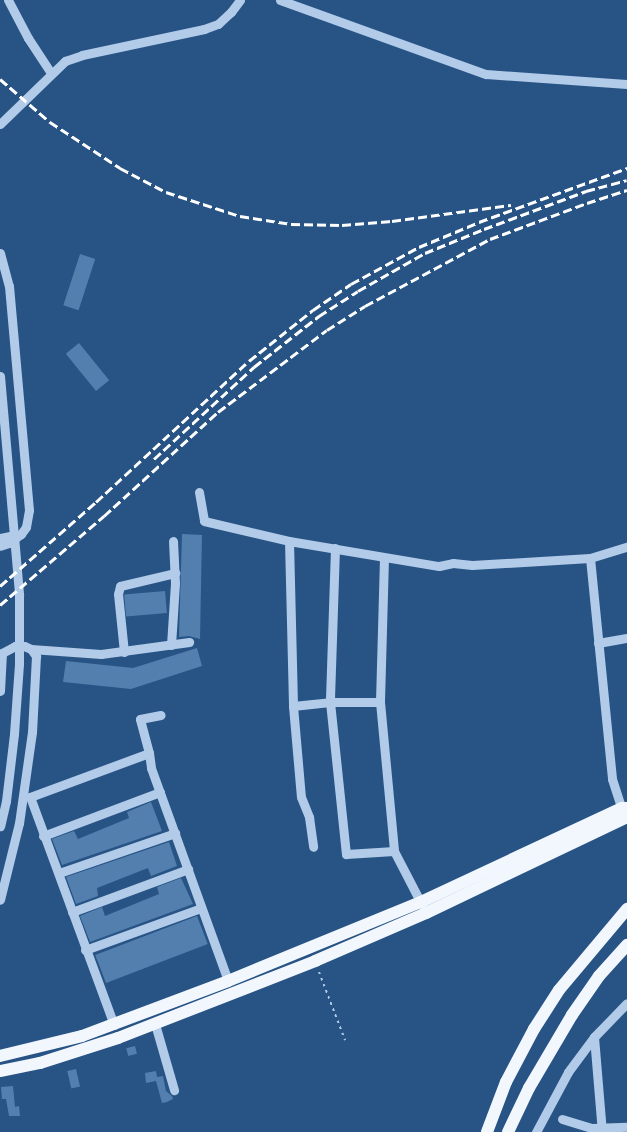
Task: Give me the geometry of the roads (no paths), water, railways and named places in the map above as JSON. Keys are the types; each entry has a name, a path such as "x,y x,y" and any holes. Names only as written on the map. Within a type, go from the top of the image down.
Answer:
{"main road":[{"path":"0,1071 80,1052 315,961 423,907 625,813"},
{"path":"0,1056 41,1047 114,1025 423,907"},
{"path":"487,1132 506,1082 534,1029 559,990 627,909"},
{"path":"508,1132 522,1101 572,1015 599,976 627,945"}],"street":[{"path":"8,0 28,38 51,73"},
{"path":"0,124 65,61 82,55 204,29 218,24 240,0"},
{"path":"280,0 486,74 627,84"},
{"path":"0,253 9,286 29,510 26,527 21,534 9,543 0,546"},
{"path":"0,376 19,595 19,664 14,734 6,801 0,826"},
{"path":"199,492 204,521 289,541 439,566 453,563 472,566 590,558 627,546"},
{"path":"0,538 14,535"},
{"path":"171,645 175,573 173,541"},
{"path":"289,541 293,706 301,797 309,817 314,847"},
{"path":"334,548 330,702 346,854 394,851"},
{"path":"384,558 380,702 394,851 423,907"},
{"path":"590,558 612,779 625,813"},
{"path":"124,652 118,594 120,586 175,573"},
{"path":"598,643 627,638"},
{"path":"0,691 2,653 15,646 24,646 31,649 101,654 189,642"},
{"path":"0,900 19,823 32,732 36,656 31,649"},
{"path":"293,706 330,702 380,702"},
{"path":"160,715 140,719 151,768 228,981"},
{"path":"114,1025 30,797 148,753"},
{"path":"43,836 160,792"},
{"path":"59,873 175,833"},
{"path":"72,912 188,869"},
{"path":"85,950 201,908"},
{"path":"536,1132 568,1072 594,1037 627,1003"},
{"path":"156,1024 174,1090"},
{"path":"594,1037 602,1130"},
{"path":"562,1119 602,1130 627,1127"}],"railway":[{"path":"0,79 50,122 120,168 166,192 240,216 291,224 342,225 392,221 511,205"},
{"path":"0,586 96,502 249,361 313,310 351,284 419,247 479,222 627,168"},
{"path":"154,459 254,367 319,316 358,291 425,253 586,191 627,180"},
{"path":"0,605 104,516 218,412 327,330 365,306 490,239 627,190"}]}
